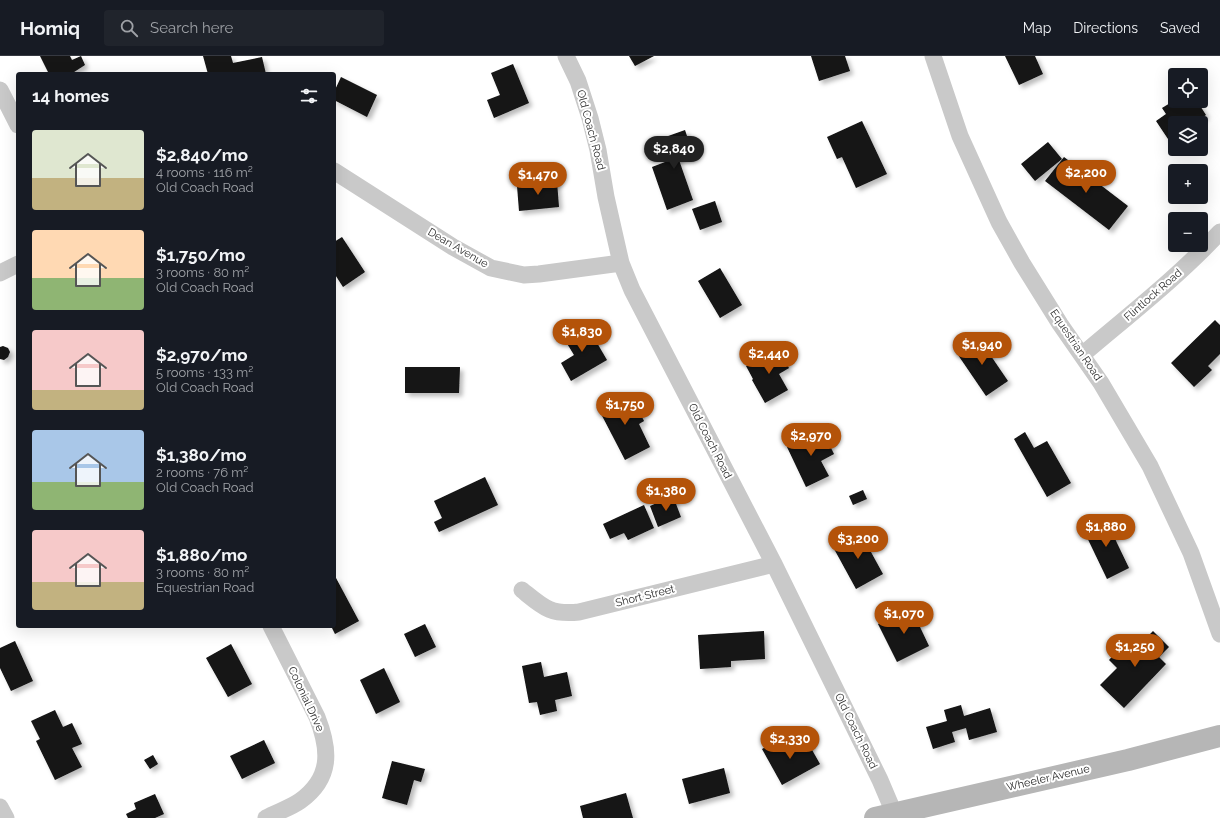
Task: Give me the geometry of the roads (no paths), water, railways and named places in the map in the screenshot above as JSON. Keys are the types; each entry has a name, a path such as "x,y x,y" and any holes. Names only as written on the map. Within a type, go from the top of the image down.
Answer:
{"street":[{"name":"Old Coach Road","path":"566,56 578,81 590,118 621,263 632,290 774,564 880,780 884,816"},
{"name":"Equestrian Road","path":"933,56 960,136 999,222 1022,263 1060,324 1101,383 1150,466 1191,553 1220,634"},
{"path":"0,90 16,121"},
{"name":"Dean Avenue","path":"336,172 453,247 491,268 524,275 621,263"},
{"name":"Flintlock Road","path":"1082,355 1140,307 1196,257 1220,232"},
{"path":"0,273 16,265"},
{"name":"Short Street","path":"522,590 546,609 565,614 774,564"},
{"name":"Colonial Drive","path":"266,818 299,802 309,794 317,784 327,759 326,745 322,731 272,628"},
{"name":"Wheeler Avenue","path":"884,816 1128,760 1220,736"},
{"path":"0,807 6,818"}]}
